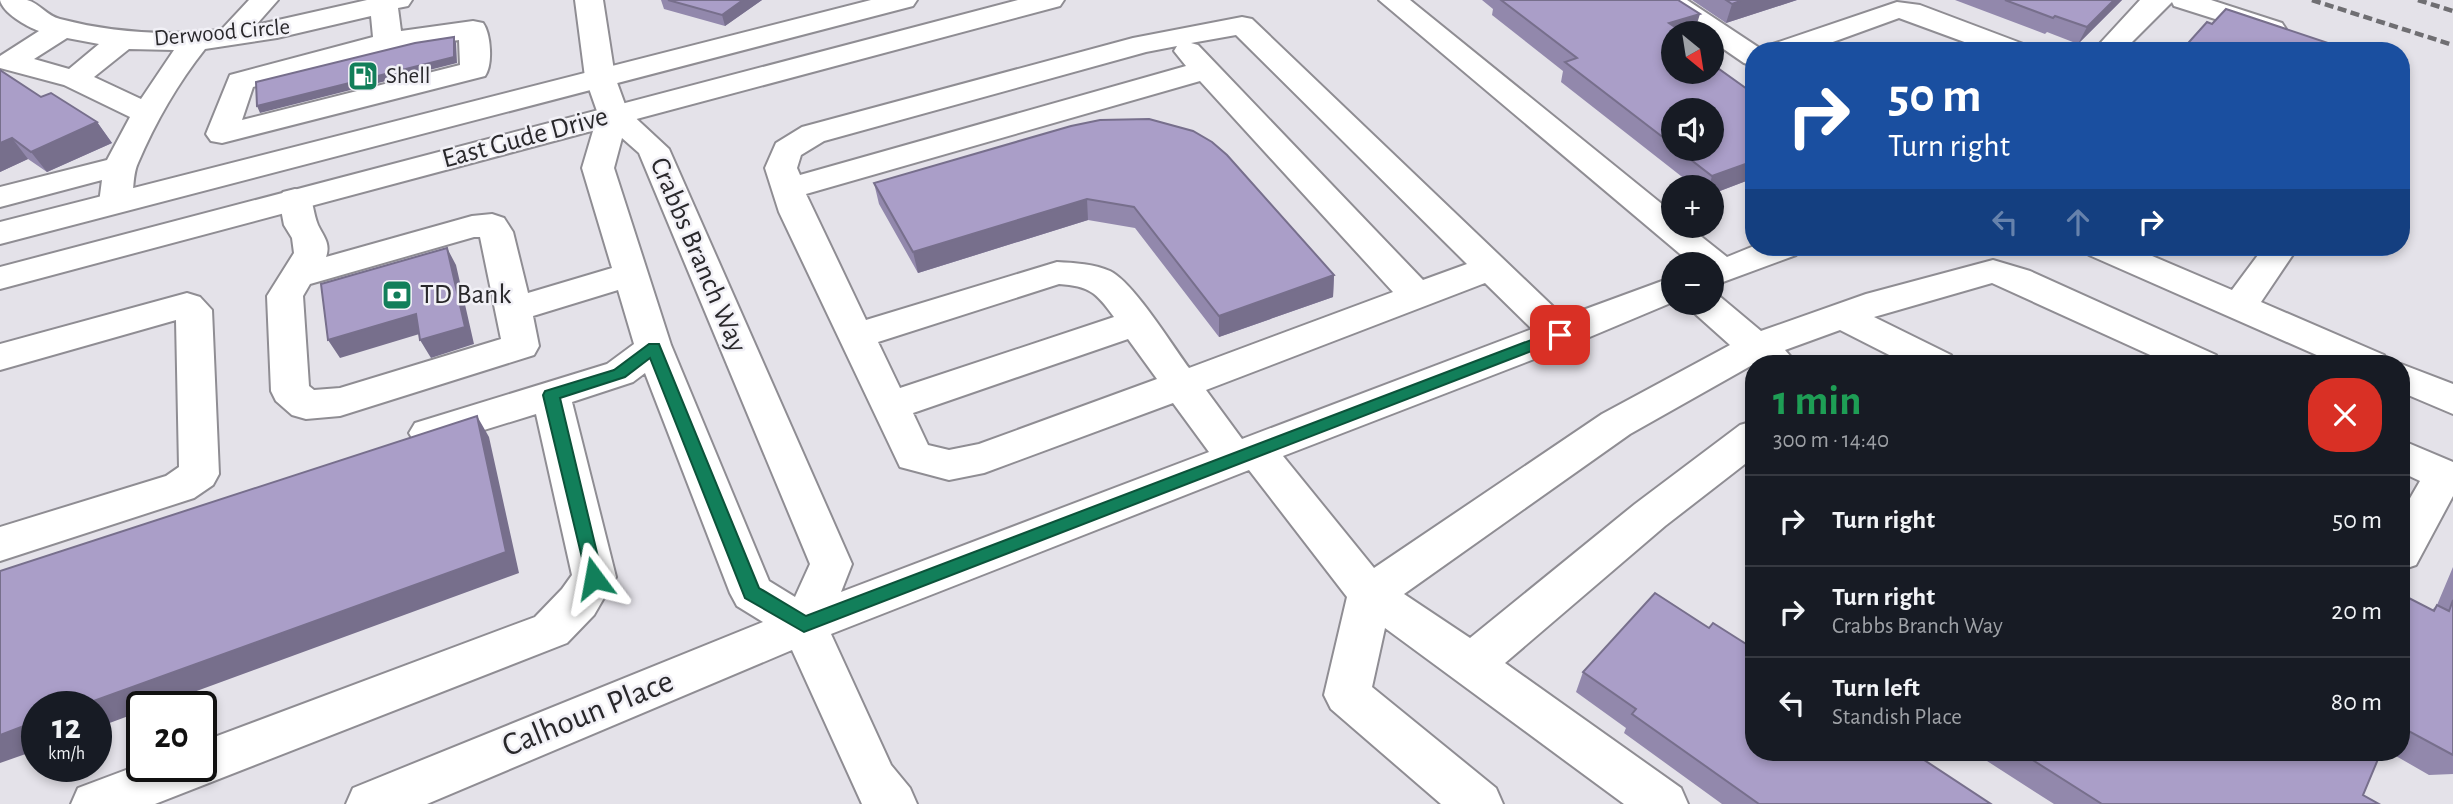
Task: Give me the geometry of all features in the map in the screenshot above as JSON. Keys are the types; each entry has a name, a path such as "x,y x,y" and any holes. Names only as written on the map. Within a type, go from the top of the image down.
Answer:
{"street":[{"path":"230,37 264,0"},
{"path":"589,0 600,77 613,114"},
{"name":"East Gude Drive","path":"0,233 903,0"},
{"name":"East Gude Drive","path":"0,278 1050,0"},
{"path":"1393,0 1692,252"},
{"path":"1668,0 1745,51"},
{"path":"2184,0 2297,37"},
{"path":"2116,42 2153,1"},
{"path":"388,43 391,2"},
{"name":"Derwood Circle","path":"23,5 40,21 63,28 97,37 157,42 230,37 309,24 391,2"},
{"path":"0,29 23,5"},
{"path":"1806,42 1897,10 1910,11 1993,42"},
{"path":"1490,268 984,458 949,465 914,456 787,189 782,168 787,150 813,134 1130,47 1242,25 1560,335"},
{"path":"63,28 10,62 74,79 146,113"},
{"path":"473,29 475,70 222,134 240,81 388,43 473,29"},
{"path":"1176,38 1416,295"},
{"path":"74,79 124,39"},
{"path":"115,203 120,166 146,113 181,58 197,40"},
{"path":"787,189 1206,70"},
{"name":"Crabbs Branch Way","path":"613,114 653,149 831,564 804,625 752,593 654,348 598,168 613,114"},
{"path":"0,197 120,166"},
{"path":"295,199 301,225 309,238 311,253 285,296 290,391 306,405 340,402 521,346 492,225 472,227 298,276"},
{"path":"1724,270 1761,256"},
{"path":"2122,256 2350,355"},
{"path":"2239,307 2266,256"},
{"path":"1719,315 1767,355 1842,316 1879,302 1993,271 2018,279 2183,355"},
{"path":"857,336 1057,273 1088,274 1108,283 1181,385 1370,594 1663,804"},
{"path":"514,309 631,274"},
{"name":"Calhoun Place","path":"371,804 804,625 1661,294"},
{"path":"0,357 187,305 194,310 199,474 180,487 0,544"},
{"path":"1842,316 1920,355"},
{"path":"891,406 1136,323"},
{"path":"395,444 620,373 654,348"},
{"path":"1478,804 1347,695 1370,594 1616,424 1745,365"},
{"path":"2410,381 2453,400"},
{"path":"217,758 551,630 578,602 594,578 551,395"},
{"path":"1471,664 1650,515 1745,442"},
{"path":"2410,458 2450,470 2410,538"},
{"path":"804,625 874,781 892,804"},
{"path":"96,804 153,782"}],"building":[{"path":"668,0 743,0 722,15"},
{"path":"1501,0 1678,0 1700,14 1676,21 1661,21 1661,84 1724,84 1724,73 1745,88 1745,164 1711,175 1693,161 1724,161 1724,98 1661,98 1661,136 1565,62 1577,58"},
{"path":"1726,0 1743,0 1732,4"},
{"path":"2005,0 2114,0 2087,27"},
{"path":"2226,9 2325,42 2189,42 2207,22 2212,24"},
{"path":"454,37 454,57 257,106 256,82 415,43"},
{"path":"0,70 41,97 51,93 97,122 31,152 12,138 0,143"},
{"path":"1149,119 1193,131 1212,142 1227,155 1334,275 1219,316 1134,207 1087,199 913,252 874,183 1071,126 1100,120"},
{"path":"447,248 465,327 420,340 416,314 328,340 321,284"},
{"path":"477,416 506,552 112,694 112,691 21,691 21,727 0,735 0,571"},
{"path":"1655,593 1709,628 1713,623 1745,643 1745,761 1926,761 1991,804 1759,804 1632,714 1636,709 1583,672"},
{"path":"2410,599 2434,611 2437,605 2449,611 2453,600 2453,755 2410,732"},
{"path":"2034,761 2377,761 2363,795 2379,804 2102,804"}],"railway":[{"path":"2312,0 2453,45"},
{"path":"2418,0 2453,11"}],"place":[{"name":"Shell","path":"363,76"},
{"name":"TD Bank","path":"397,295"}],"route":[{"path":"594,578 551,395 620,373 654,348 752,593 804,625 1560,335"}]}
